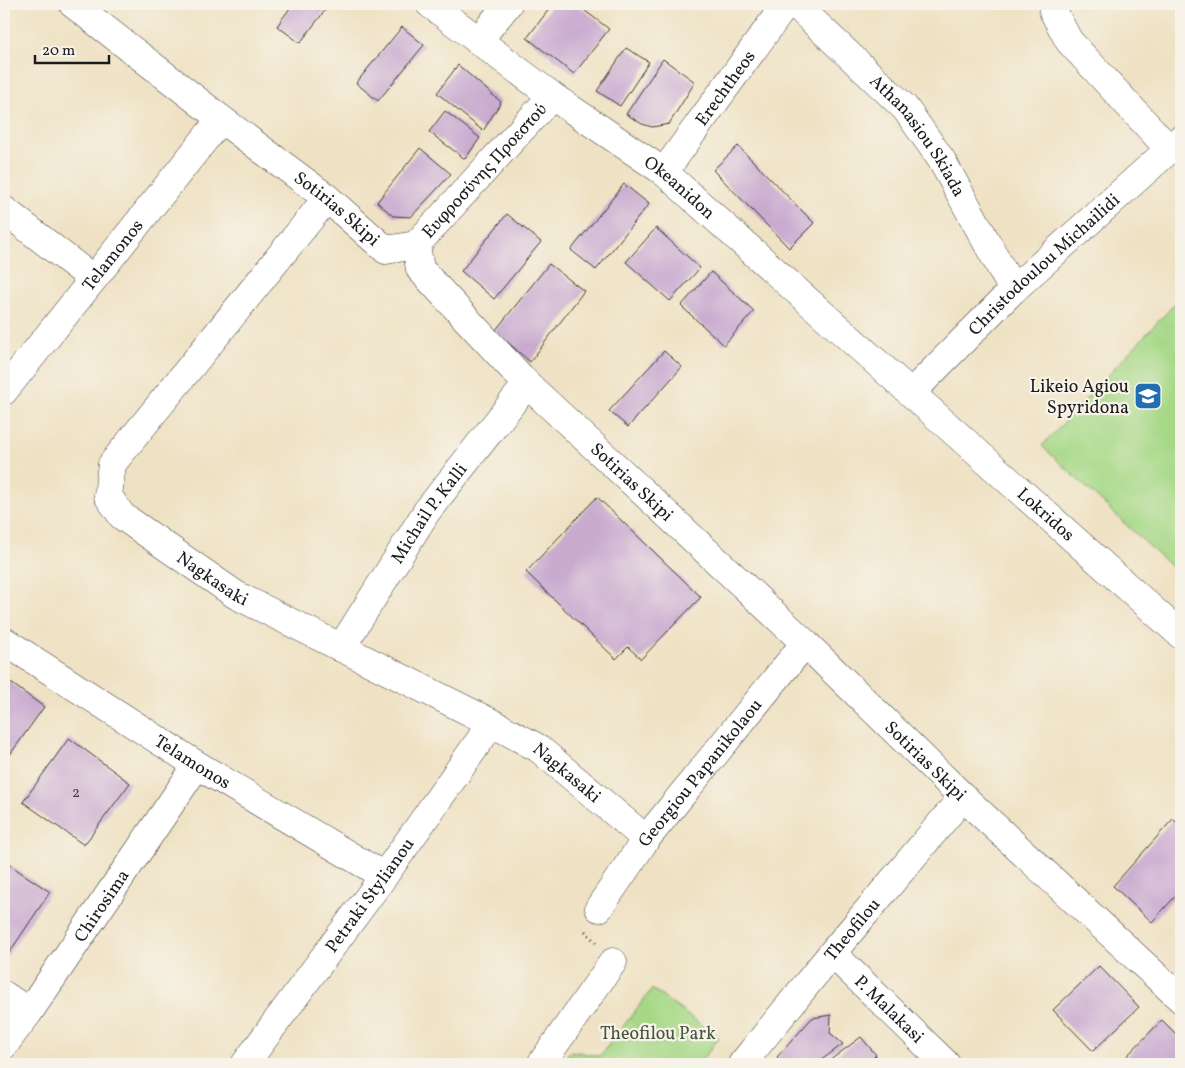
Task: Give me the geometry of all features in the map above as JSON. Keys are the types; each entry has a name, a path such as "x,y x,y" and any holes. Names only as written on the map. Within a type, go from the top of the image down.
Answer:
{"street":[{"name":"Sotirias Skipi","path":"73,4 220,119 327,198 386,250 416,244 420,269 527,384 806,643 963,797 1181,999"},
{"name":"Okeanidon","path":"430,4 552,96 664,172 911,393"},
{"path":"478,41 508,4"},
{"name":"Erechtheos","path":"664,172 786,4"},
{"name":"Athanasiou Skiada","path":"796,4 905,108 941,159 1013,290"},
{"path":"1054,4 1053,11 1069,41 1176,145"},
{"name":"Ευφροσύνης Προεστού","path":"416,244 552,96"},
{"name":"Telamonos","path":"4,391 220,119"},
{"name":"Christodoulou Michailidi","path":"911,393 1013,290 1176,145"},
{"name":"Nagkasaki","path":"327,198 112,464 108,496 122,516 236,595 492,723 538,748 646,840"},
{"path":"4,210 93,279"},
{"name":"Michail P. Kalli","path":"342,648 427,511 527,384"},
{"name":"Lokridos","path":"911,393 1181,635"},
{"name":"Telamonos","path":"4,641 197,765 384,876"},
{"name":"Georgiou Papanikolaou","path":"599,908 646,840 806,643"},
{"name":"Petraki Stylianou","path":"245,1064 384,876 492,723"},
{"name":"Chirosima","path":"4,1045 29,1012 197,765"},
{"name":"Theofilou","path":"742,1064 963,797"},
{"name":"P. Malakasi","path":"832,953 946,1064"},
{"path":"541,1064 613,962"},
{"path":"4,995 29,1012"}],"green space":[{"name":"Likeio Agiou Spyridona","path":"1181,297 1181,576 1042,446"},
{"name":"Theofilou Park","path":"652,989 719,1038 699,1064 559,1064 571,1051 600,1056"}],"building":[{"path":"293,4 330,4 300,43 277,26"},
{"path":"553,4 576,4 609,29 574,74 527,38"},
{"path":"402,27 424,45 378,101 356,83"},
{"path":"626,48 649,62 620,106 597,91"},
{"path":"663,59 695,82 669,124 652,127 642,124 626,114"},
{"path":"458,65 501,102 483,131 437,93"},
{"path":"445,111 480,138 465,159 429,132"},
{"path":"738,146 814,223 789,248 713,170"},
{"path":"420,148 451,174 411,217 393,216 377,202"},
{"path":"624,184 649,204 596,270 571,250"},
{"path":"507,214 541,242 494,299 461,271"},
{"path":"656,228 700,268 670,301 626,262"},
{"path":"549,264 584,291 530,362 495,331"},
{"path":"711,272 754,311 724,345 681,306"},
{"path":"664,351 682,367 628,427 609,411"},
{"path":"597,497 701,597 641,659 628,647 616,659 526,572"},
{"path":"4,678 44,707 4,763"},
{"path":"69,738 130,783 84,845 23,802"},
{"path":"1173,819 1181,827 1181,890 1152,922 1113,886"},
{"path":"4,861 50,892 5,959 4,958"},
{"path":"1099,966 1139,1007 1093,1051 1053,1010"},
{"path":"831,1015 830,1033 843,1044 816,1064 784,1064 777,1057 812,1018"},
{"path":"1162,1020 1181,1039 1181,1064 1119,1064"},
{"path":"861,1037 876,1055 867,1064 825,1064"}],"place":[{"name":"Likeio Agiou Spyridona","path":"1148,396"}]}
